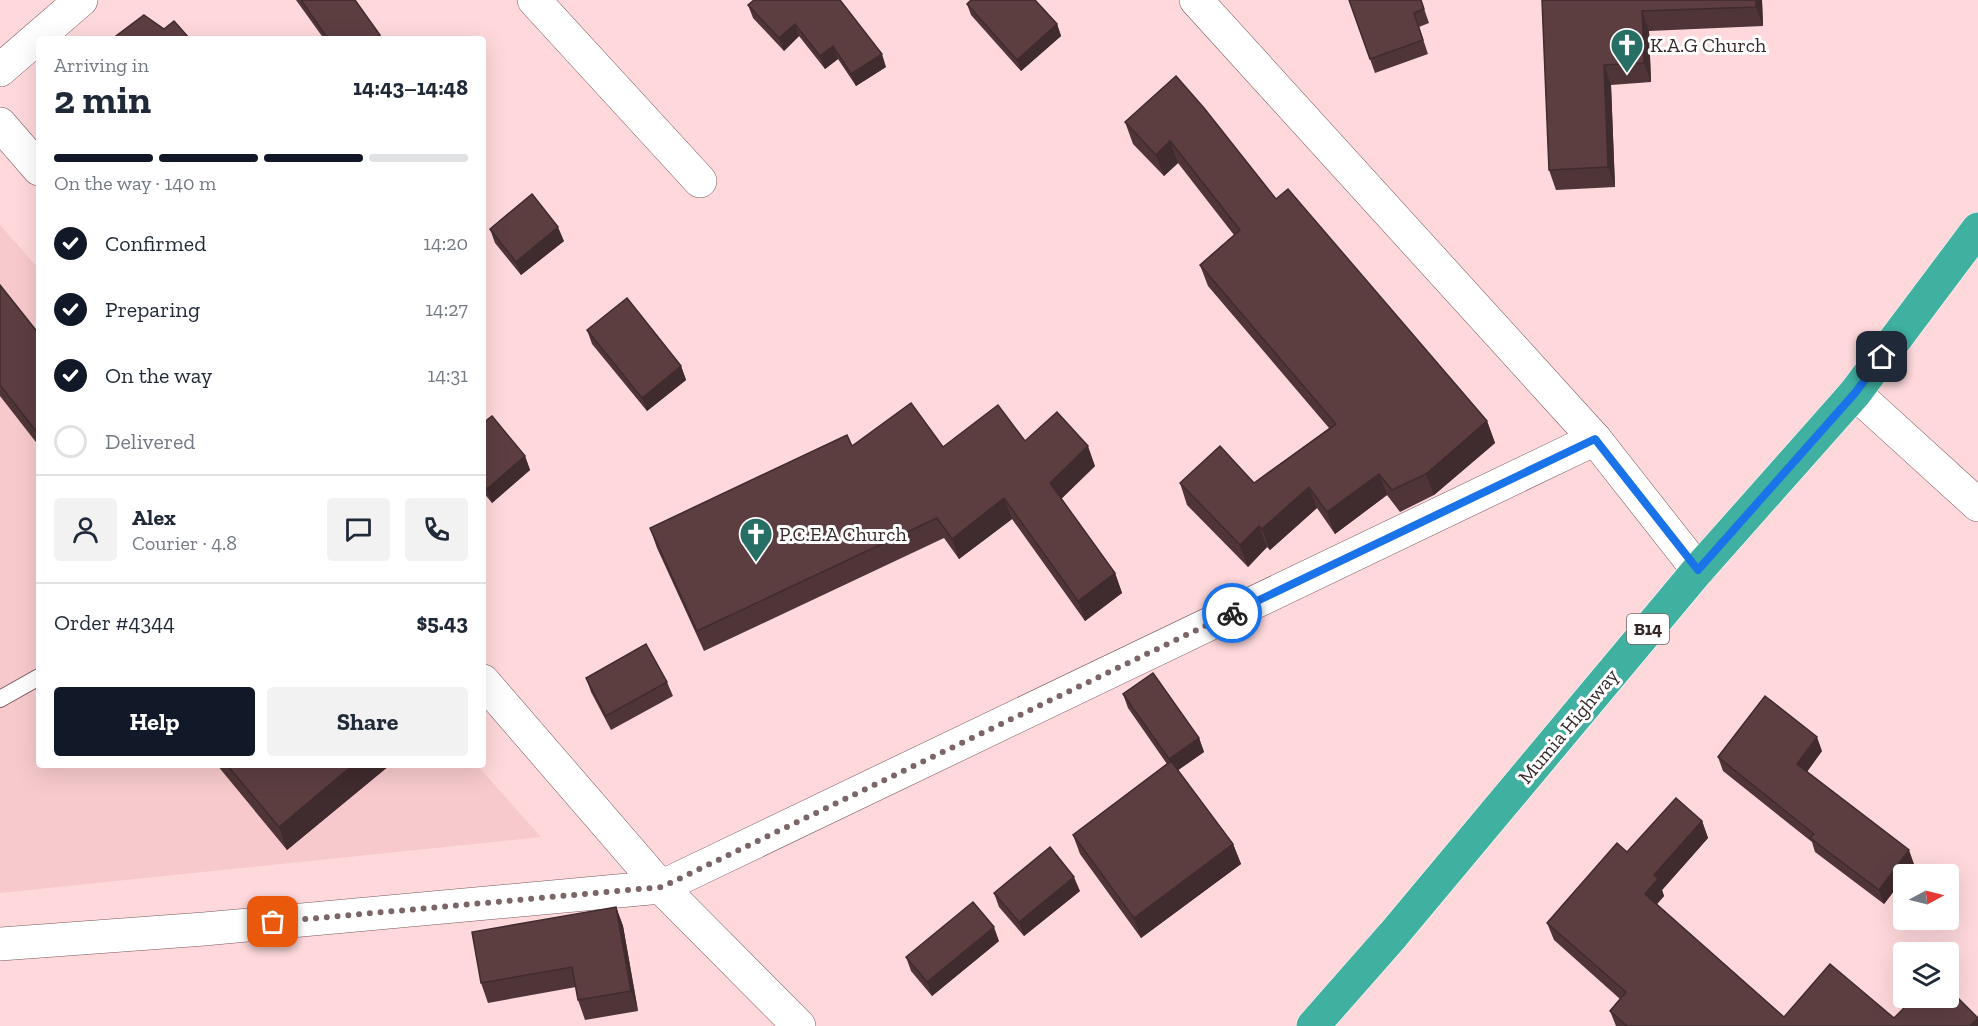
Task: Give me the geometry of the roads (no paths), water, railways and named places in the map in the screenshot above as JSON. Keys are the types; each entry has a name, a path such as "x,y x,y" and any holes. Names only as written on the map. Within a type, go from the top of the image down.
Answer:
{"highway":[{"name":"Mumia Highway","path":"1313,1026 1393,935 1698,570 1855,393 1978,229"}],"street":[{"path":"39,36 81,0"},
{"path":"534,0 700,181"},
{"path":"1196,0 1595,439 1698,570"},
{"path":"0,70 36,39"},
{"path":"0,124 36,166"},
{"path":"1855,393 1978,505"},
{"path":"0,944 662,887 1595,439"},
{"path":"486,684 662,887 799,1026"}],"lane":[{"path":"0,699 36,679"}],"place":[{"name":"K.A.G Church","path":"1627,74"},
{"name":"P.C.E.A Church","path":"756,563"}]}
